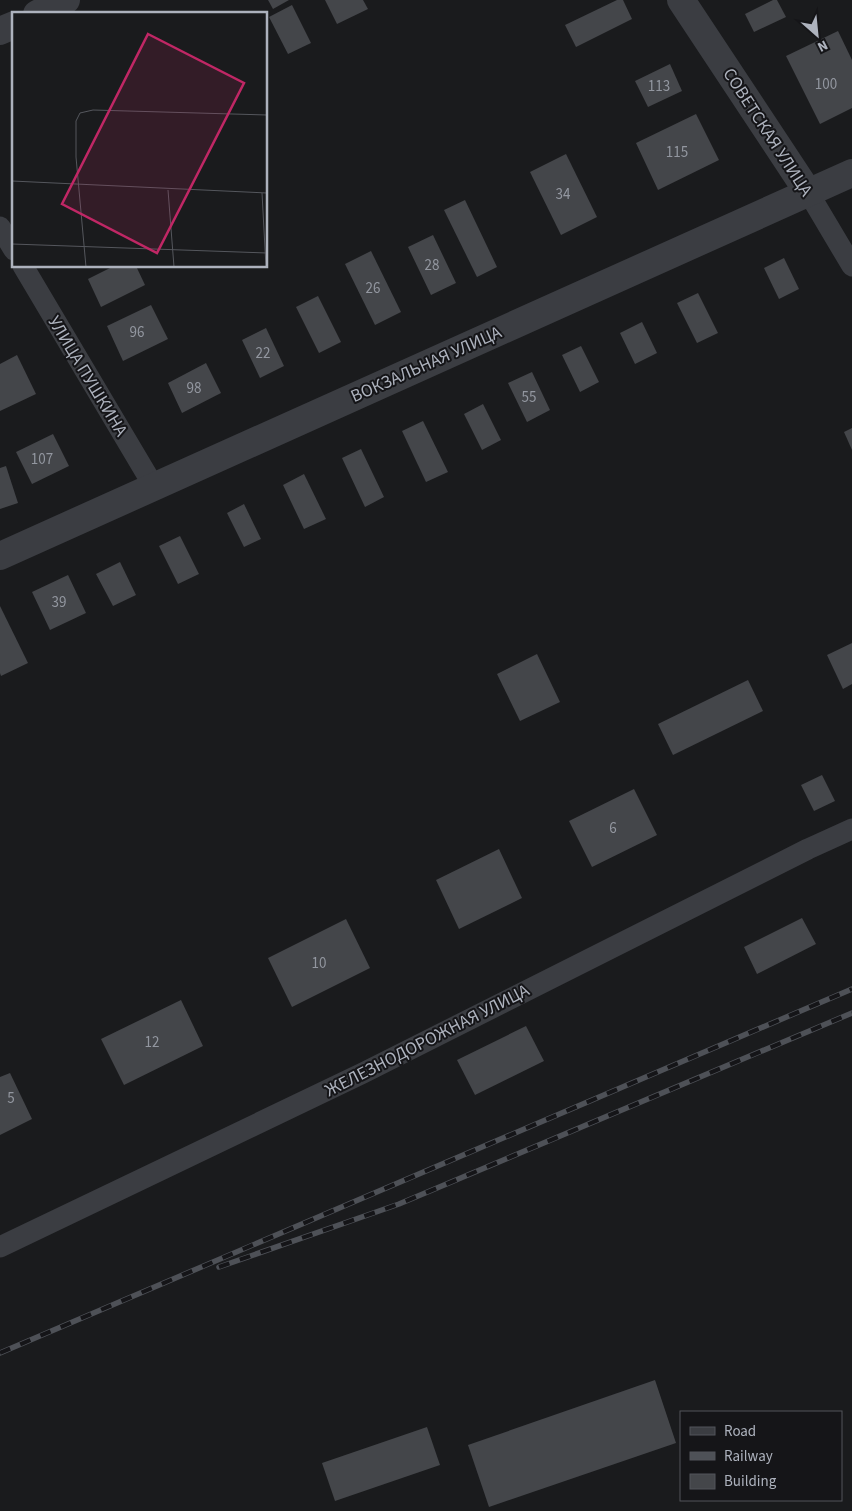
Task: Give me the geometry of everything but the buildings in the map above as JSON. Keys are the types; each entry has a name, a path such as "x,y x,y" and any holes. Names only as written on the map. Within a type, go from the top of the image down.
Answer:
{"street":[{"path":"41,12 66,0"},
{"name":"СОВЕТСКАЯ УЛИЦА","path":"682,0 808,192 852,266"},
{"path":"0,31 12,26"},
{"name":"ВОКЗАЛЬНАЯ УЛИЦА","path":"0,556 153,485 852,173"},
{"path":"0,227 12,247"},
{"name":"УЛИЦА ПУШКИНА","path":"24,268 153,485"},
{"name":"ЖЕЛЕЗНОДОРОЖНАЯ УЛИЦА","path":"0,1247 363,1073 808,849 852,829"}],"railway":[{"path":"0,1353 852,989"},
{"path":"219,1267 399,1204 852,1013"}]}
